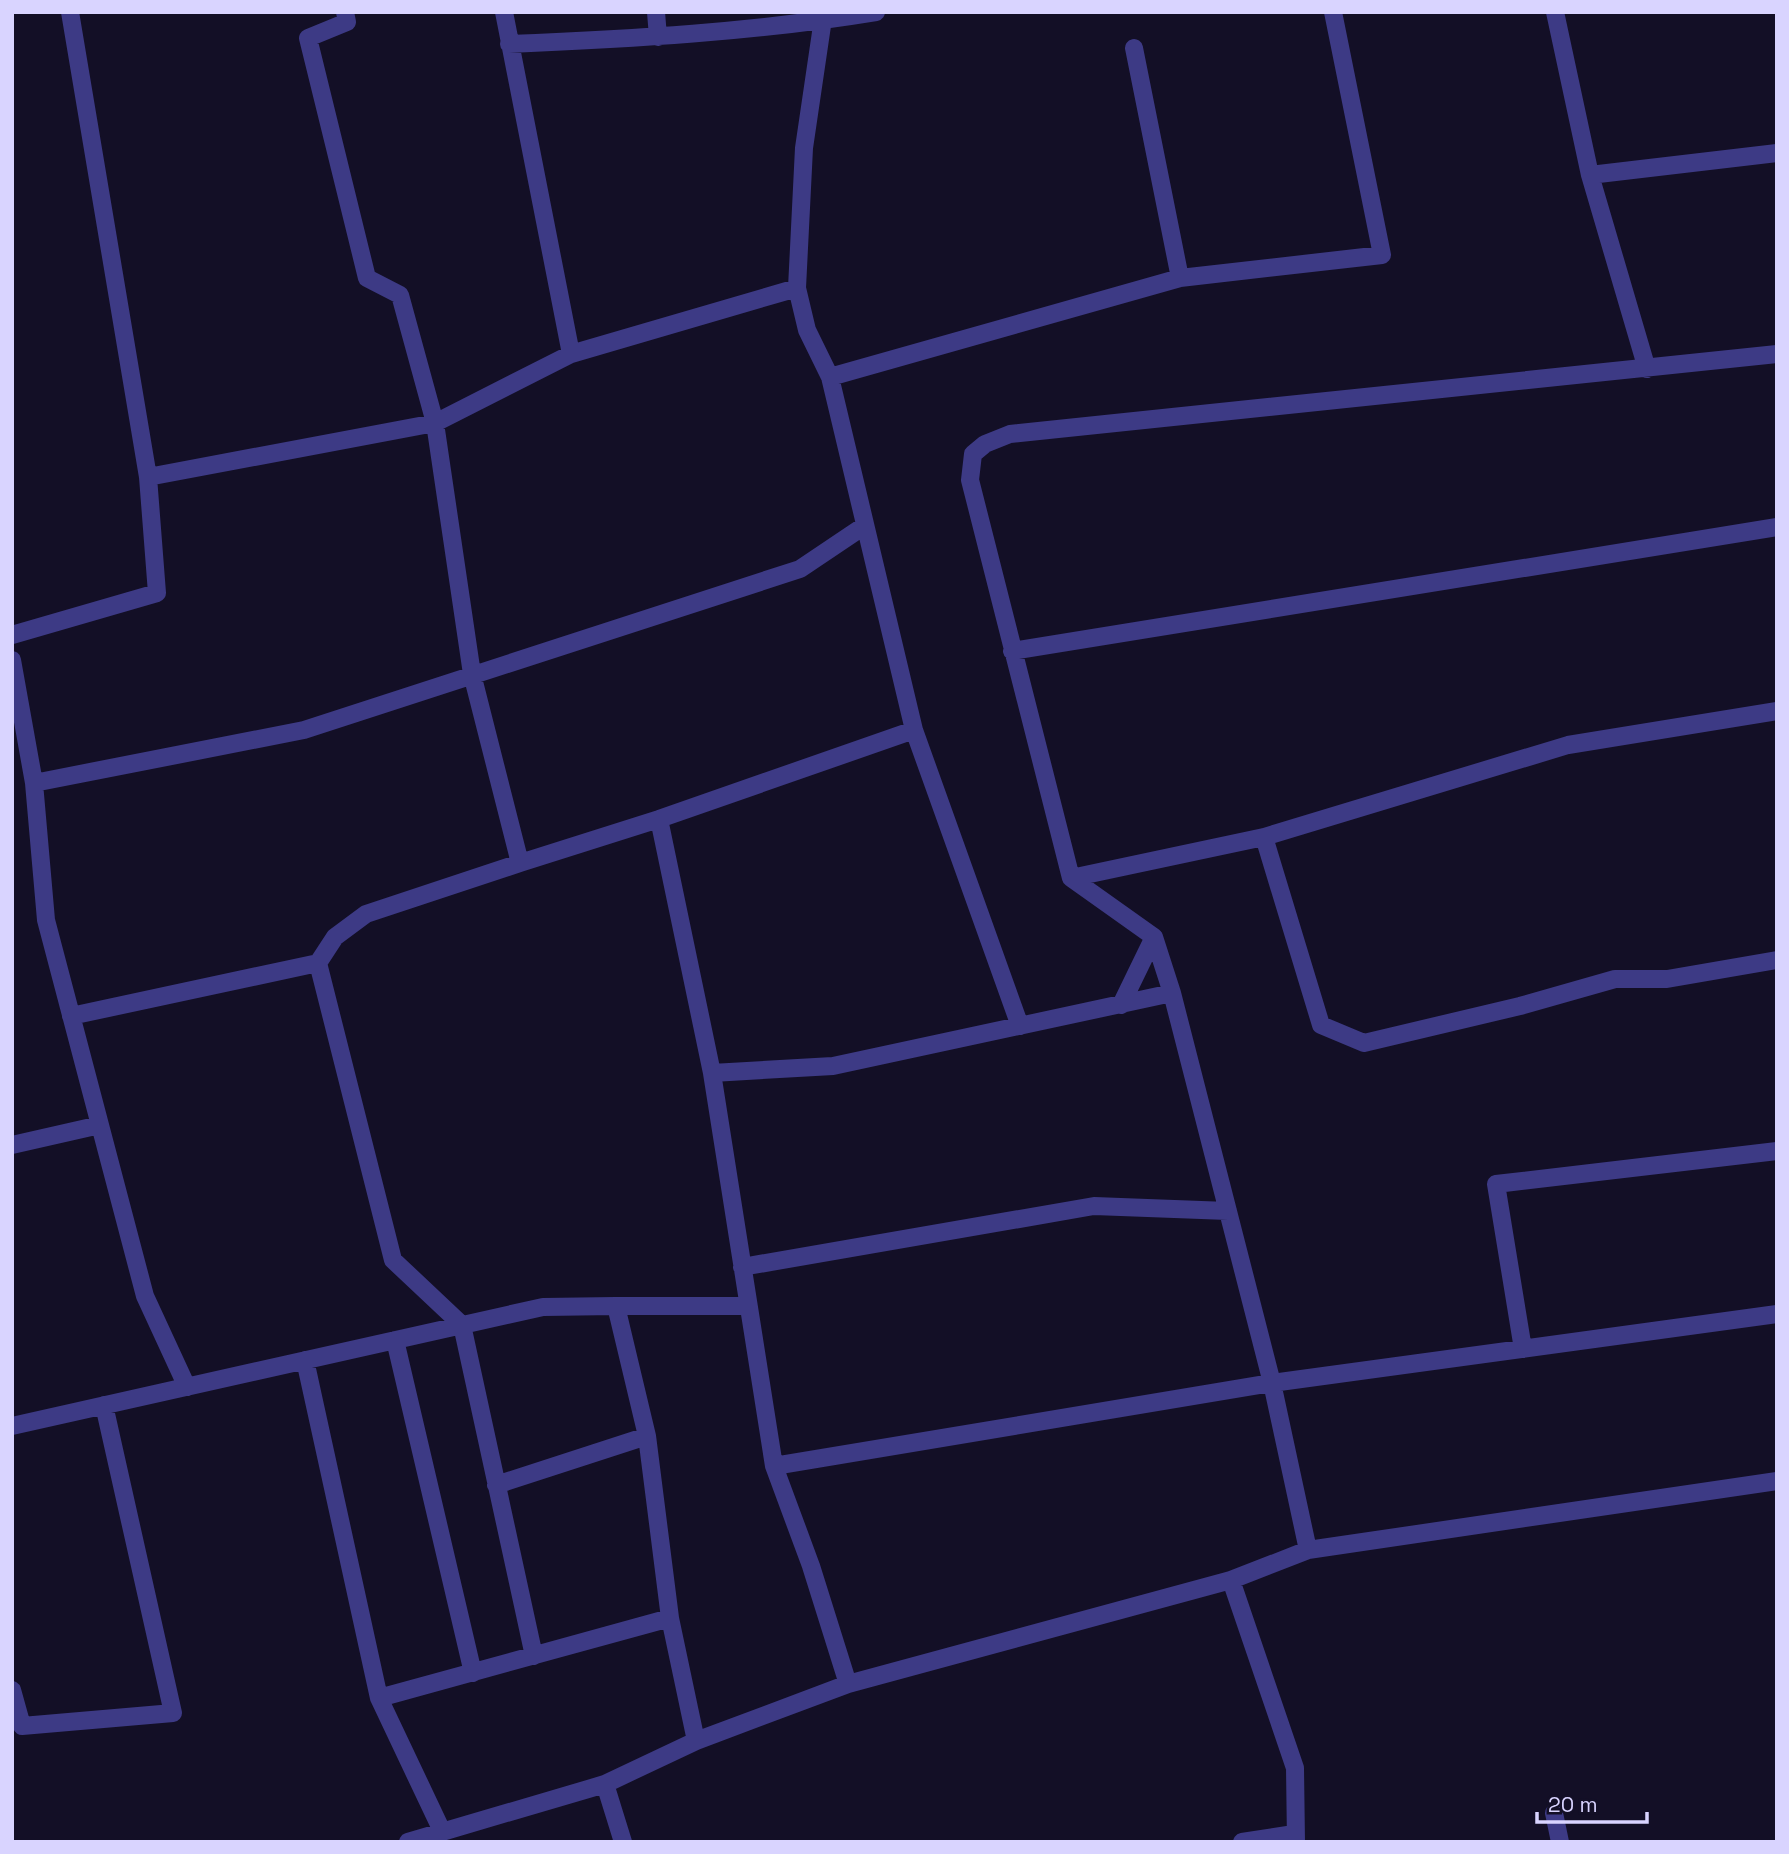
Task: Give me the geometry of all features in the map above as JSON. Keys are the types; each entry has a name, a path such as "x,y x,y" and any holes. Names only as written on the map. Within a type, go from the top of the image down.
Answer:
{"street":[{"path":"12,635 157,593 148,477 70,12"},
{"path":"345,12 347,22 308,38 367,278 400,295 435,422 472,674 520,863"},
{"path":"504,12 571,354"},
{"path":"656,12 659,37"},
{"path":"509,44 659,37 876,12"},
{"path":"830,377 1180,278 1382,255 1332,12"},
{"path":"1555,12 1590,175 1647,369"},
{"path":"824,17 804,148 797,288 807,330 830,377 914,730 1020,1026"},
{"path":"1134,47 1180,278"},
{"path":"1590,175 1777,153"},
{"path":"148,477 435,422 571,354 797,288"},
{"path":"1308,1549 1272,1383 1172,993 1154,937 1071,878 970,480 973,454 985,444 1010,433 1777,354"},
{"path":"34,783 304,730 800,569 864,526"},
{"path":"1012,651 1777,527"},
{"path":"12,660 34,783 46,920 145,1296 187,1387"},
{"path":"1071,878 1264,836 1568,745 1777,711"},
{"path":"71,1016 318,963 335,937 366,914 659,820 914,730"},
{"path":"659,820 712,1073 774,1466 811,1566 848,1684"},
{"path":"1264,836 1321,1025 1364,1043 1520,1006 1615,979 1667,979 1777,960"},
{"path":"1121,1005 1154,937"},
{"path":"318,963 393,1260 462,1325 534,1656"},
{"path":"712,1073 833,1066 1172,993"},
{"path":"12,1145 100,1125"},
{"path":"1523,1349 1496,1184 1777,1151"},
{"path":"742,1267 1094,1206 1228,1211"},
{"path":"616,1306 647,1436 670,1618 696,1741"},
{"path":"12,1426 543,1307 748,1306"},
{"path":"774,1466 1272,1383 1777,1314"},
{"path":"395,1340 473,1673"},
{"path":"305,1360 379,1698 442,1831"},
{"path":"12,1690 22,1726 173,1713 104,1405"},
{"path":"496,1485 647,1436"},
{"path":"408,1842 606,1784 696,1741 848,1684 1231,1580 1308,1549 1777,1481"},
{"path":"1231,1580 1295,1768 1295,1838 1242,1842"},
{"path":"379,1698 670,1618"},
{"path":"606,1784 623,1842"},
{"path":"1554,1813 1560,1842"}]}
